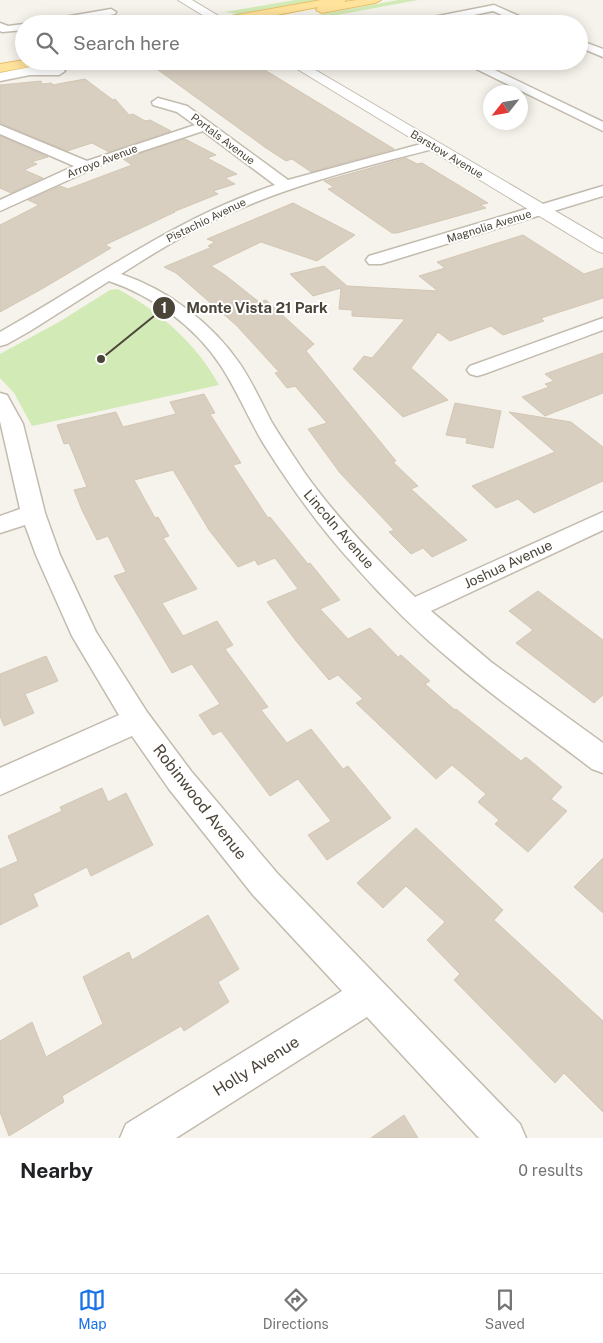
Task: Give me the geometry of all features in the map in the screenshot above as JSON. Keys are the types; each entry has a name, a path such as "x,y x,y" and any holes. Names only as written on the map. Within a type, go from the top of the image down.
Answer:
{"main road":[{"path":"264,15 340,0"},
{"path":"293,15 375,0"},
{"path":"0,61 15,58"},
{"path":"0,68 15,65"}],"street":[{"path":"184,0 210,15"},
{"path":"94,15 111,12 99,4"},
{"path":"459,15 494,8 511,15"},
{"path":"588,47 603,53"},
{"path":"0,77 30,71 59,70"},
{"name":"Barstow Avenue","path":"305,70 603,247"},
{"path":"485,70 603,127"},
{"name":"Portals Avenue","path":"158,102 182,109 285,185"},
{"name":"Arroyo Avenue","path":"0,206 87,166 136,148 207,126"},
{"path":"0,129 87,166"},
{"name":"Pistachio Avenue","path":"0,340 46,315 183,230 250,198 285,185 432,145"},
{"name":"Magnolia Avenue","path":"375,260 603,191"},
{"name":"Lincoln Avenue","path":"108,275 126,280 162,301 207,338 224,356 243,386 266,430 298,481 351,546 412,609 444,639 479,667 603,760"},
{"path":"477,370 603,324"},
{"name":"Robinwood Avenue","path":"0,399 12,424 33,513 48,555 85,636 138,720 180,780 265,884 506,1138"},
{"path":"0,525 33,513"},
{"name":"Joshua Avenue","path":"412,609 603,520"},
{"path":"0,782 138,720"},
{"name":"Holly Avenue","path":"140,1138 371,994"}],"green space":[{"path":"295,0 317,0 238,14 225,12"},
{"path":"398,0 418,0 337,15 318,15"},
{"path":"118,289 148,308 176,330 210,370 219,385 32,426 14,393 0,378 0,354 59,322 110,290"}],"building":[{"path":"158,70 265,70 394,149 311,172 292,159 286,161"},
{"path":"85,79 113,100 115,99 129,115 133,114 145,121 150,120 171,131 109,152 92,143 67,151 0,123 0,85 41,81 42,84 52,83 52,85"},
{"path":"0,136 48,157 31,162 37,164 24,170 43,178 11,193 0,188"},
{"path":"185,139 216,155 207,158 237,174 225,178 235,184 213,191 218,194 173,212 175,212 105,245 111,248 0,312 0,225 39,205 28,200 60,186 68,189 132,165 123,159"},
{"path":"406,158 417,164 422,163 488,203 480,205 486,208 392,233 328,189 334,187 324,181"},
{"path":"293,203 355,235 317,261 261,242 211,266 259,302 266,300 314,344 306,351 396,461 393,462 418,486 411,489 467,540 432,557 423,548 411,554 389,532 394,530 340,473 308,429 327,423 295,386 287,388 275,373 279,372 236,325 176,273 164,267 212,247 208,246 215,242 207,239"},
{"path":"523,235 584,274 603,268 603,298 541,318 544,321 503,335 491,326 450,341 438,332 411,368 448,400 403,417 353,369 364,356 372,358 405,319 352,316 352,310 339,309 341,288 313,296 290,274 324,266 347,286 438,291 419,276 445,268 437,262"},
{"path":"603,353 603,393 545,416 522,397 549,387 545,384 554,381 545,374"},
{"path":"204,394 215,413 210,414 241,463 233,465 268,518 270,517 340,600 320,609 348,639 370,628 398,657 401,655 430,681 425,684 455,710 521,761 526,757 562,787 551,799 567,811 528,852 495,824 499,820 478,802 486,794 452,765 436,779 356,703 363,699 338,675 329,680 296,641 267,602 298,589 275,558 258,565 255,560 238,567 209,530 173,470 134,480 155,518 158,517 169,536 163,538 197,589 162,603 183,636 217,621 233,645 225,649 268,707 261,710 287,743 311,729 343,769 348,766 391,818 327,860 308,835 331,821 298,779 270,796 221,731 213,735 199,715 220,704 192,664 172,673 114,576 126,572 108,536 97,540 82,510 74,490 87,487 69,443 64,444 57,425 116,412 123,427 176,414 170,402"},
{"path":"455,403 501,411 493,448 466,443 467,438 446,435"},
{"path":"509,412 571,422 603,447 603,481 534,513 518,499 496,508 472,486 555,452"},
{"path":"538,591 603,640 603,695 594,703 516,643 533,630 509,611"},
{"path":"46,656 58,681 25,694 34,713 4,726 0,716 0,674"},
{"path":"102,788 108,802 126,793 153,845 91,876 87,867 33,894 38,906 0,925 0,869 18,861 8,836 62,811 60,807"},
{"path":"416,828 503,910 494,920 603,1021 603,1112 564,1073 555,1083 454,980 460,974 427,940 445,922 406,886 383,908 357,883"},
{"path":"603,858 603,913 574,887"},
{"path":"208,915 239,969 218,982 229,1002 184,1031 181,1026 62,1096 64,1102 9,1136 0,1112 0,1041 32,1022 46,1057 103,1024 83,977 129,952 132,960"},
{"path":"404,1115 418,1138 371,1138"}],"place":[{"name":"Monte Vista 21 Park","path":"101,359"}]}
